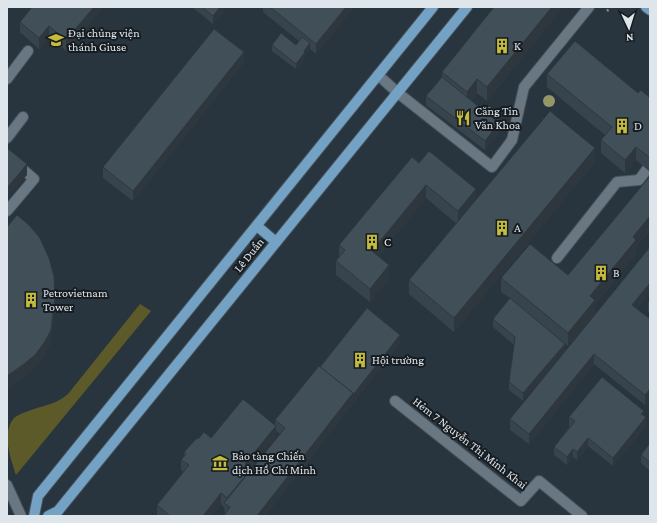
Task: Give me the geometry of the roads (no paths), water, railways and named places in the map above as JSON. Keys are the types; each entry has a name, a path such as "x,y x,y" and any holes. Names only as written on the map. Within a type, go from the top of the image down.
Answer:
{"main road":[{"name":"Lê Duẩn","path":"34,516 38,496 433,7"},
{"name":"Lê Duẩn","path":"48,516 58,510 468,7"},
{"path":"646,7 650,10"},
{"path":"256,226 276,242"}],"lane":[{"path":"378,75 398,93 492,167 512,140 524,87 589,7"},
{"path":"7,79 28,51"},
{"path":"7,138 24,117"},
{"path":"7,156 34,179 7,211"},
{"path":"557,258 617,182 639,180 650,165"},
{"name":"Hẻm 7 Nguyễn Thị Minh Khai","path":"395,401 521,502 539,481 582,516"},
{"path":"7,485 20,516"}],"place":[{"name":"Đại chủng viện thánh Giuse","path":"56,40"},
{"name":"K","path":"502,46"},
{"name":"Căng Tin Văn Khoa","path":"463,118"},
{"name":"D","path":"622,126"},
{"name":"A","path":"502,228"},
{"name":"C","path":"372,242"},
{"name":"B","path":"601,273"},
{"name":"Petrovietnam Tower","path":"31,300"},
{"name":"Hội trường","path":"360,360"},
{"name":"Bảo tàng Chiến dịch Hồ Chí Minh","path":"220,463"}]}
